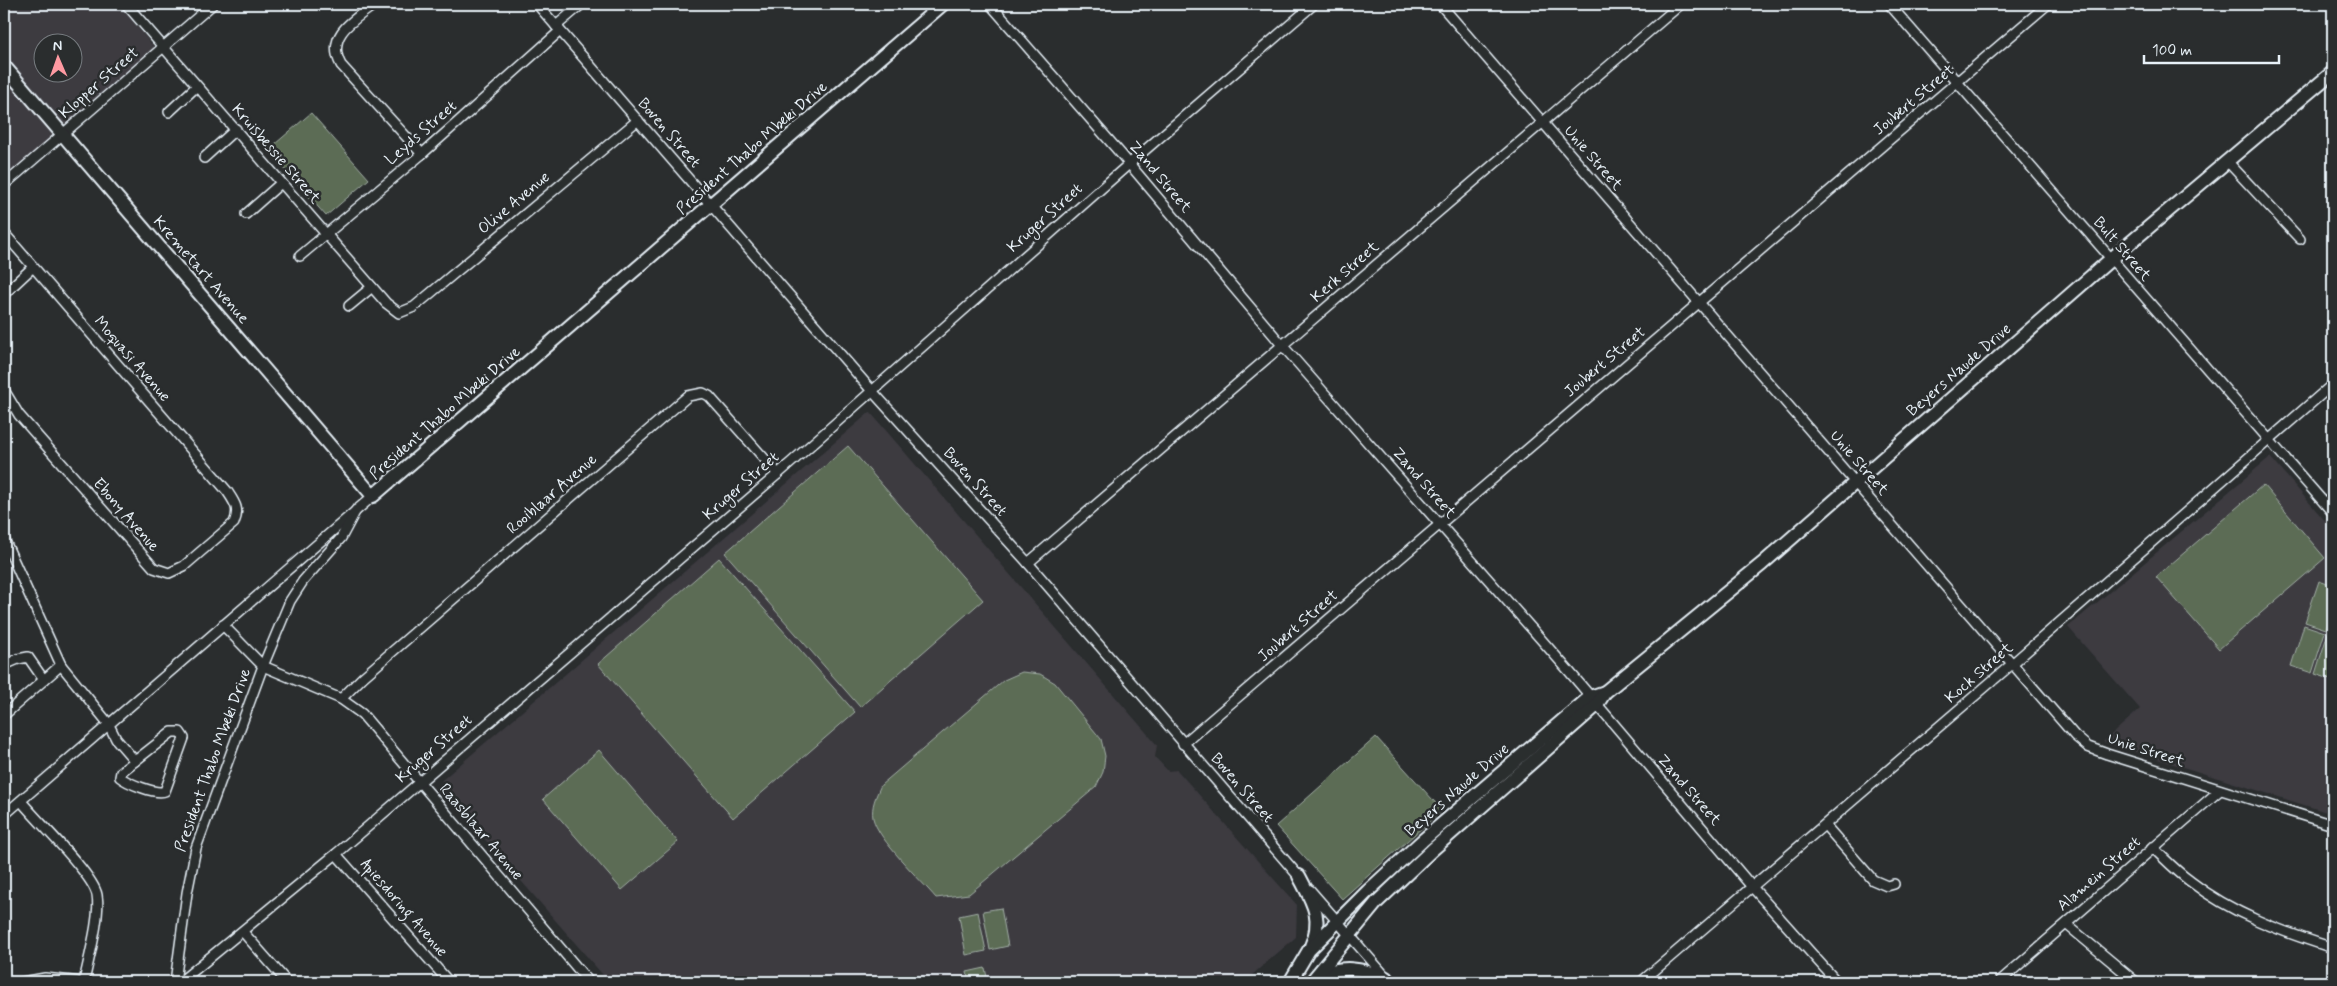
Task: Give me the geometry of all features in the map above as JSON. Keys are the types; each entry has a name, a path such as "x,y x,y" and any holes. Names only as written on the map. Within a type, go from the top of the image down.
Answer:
{"street":[{"name":"Kruisbessie Street","path":"126,4 392,309 400,313 410,310"},
{"name":"Klopper Street","path":"4,185 213,4"},
{"path":"375,4 344,30 336,44 336,55 342,65 422,154"},
{"name":"Boven Street","path":"537,4 873,392 1028,563 1388,980"},
{"name":"Leyds Street","path":"300,256 422,154 558,29 582,4"},
{"name":"President Thabo Mbeki Drive","path":"175,982 196,848 263,666 290,601 303,581 341,538 356,510 943,4"},
{"name":"Zand Street","path":"990,4 1129,164 1282,346 1439,522 1753,888 1837,982"},
{"name":"Kruger Street","path":"180,982 336,854 778,474 1129,164 1314,4"},
{"name":"Unie Street","path":"1440,4 1698,303 1856,481 2075,736 2088,747 2333,825"},
{"name":"Kerk Street","path":"1028,563 1681,4"},
{"name":"Bult Street","path":"1889,4 2333,513"},
{"name":"Joubert Street","path":"1183,744 1439,522 2048,4"},
{"name":"Kremetart Avenue","path":"4,66 373,496"},
{"name":"Beyers Naude Drive","path":"1309,950 1368,891 1422,841 1762,564 2111,259 2333,72"},
{"path":"169,112 197,86"},
{"name":"Olive Avenue","path":"410,310 638,120"},
{"path":"204,158 236,129"},
{"path":"2227,161 2300,239"},
{"path":"246,214 281,183"},
{"name":"Moquasi Avenue","path":"4,233 237,505"},
{"path":"4,294 34,267"},
{"path":"349,306 372,287"},
{"name":"Kock Street","path":"1642,982 2012,664 2333,384"},
{"name":"Ebony Avenue","path":"4,390 18,415 154,568 169,573 184,566 229,529 236,516 237,505"},
{"name":"Rooiblaar Avenue","path":"341,699 370,671 688,396 704,393 709,396 778,474"},
{"path":"4,815 356,510"},
{"path":"4,539 61,666 108,723 116,738 135,760"},
{"name":"Raasblaar Avenue","path":"223,625 263,666 341,699 362,714 589,982"},
{"path":"4,665 28,657 44,680"},
{"path":"4,715 61,666"},
{"name":"Beyers Naude Drive","path":"1313,979 1377,902 1593,702"},
{"path":"172,732 180,732 184,738 168,786 162,793 126,781 120,777 120,772 135,760 172,732"},
{"name":"Alamein Street","path":"2000,982 2152,847 2220,790"},
{"path":"20,801 72,859 96,891 98,906 84,982"},
{"path":"1825,825 1873,880 1886,886 1894,884"},
{"path":"2152,847 2189,881 2239,912 2275,928 2333,948"},
{"name":"Apiesdoring Avenue","path":"336,854 449,982"},
{"path":"1290,982 1316,937 1318,918 1299,876"},
{"path":"2066,924 2136,982"},
{"path":"243,932 287,982"},
{"path":"1313,979 1331,970 1346,967 1366,970 1388,980"},
{"path":"23,982 45,978 81,982"}],"shaded area":[{"path":"4,4 118,4 155,48 4,178"},
{"path":"870,412 1157,745 1155,757 1168,771 1177,770 1297,905 1296,937 1244,982 609,982 441,789 442,780"},
{"path":"2270,457 2333,530 2333,814 2103,742 2140,709 2068,627"}],"green space":[{"path":"311,113 369,179 326,216 268,150"},
{"path":"848,446 983,600 860,707 725,553"},
{"path":"2263,485 2325,558 2219,649 2156,577"},
{"path":"719,558 855,712 733,818 598,664"},
{"path":"2319,581 2333,586 2333,609 2326,629 2305,622"},
{"path":"2304,625 2325,632 2312,673 2291,666"},
{"path":"2328,633 2333,635 2333,680 2315,674"},
{"path":"1022,672 1040,674 1055,683 1101,739 1105,756 1103,772 1096,787 969,894 936,898 900,859 876,827 873,818 873,805 876,797 881,785 1004,680"},
{"path":"1376,737 1442,810 1342,899 1276,826"},
{"path":"599,750 678,842 622,890 543,799"},
{"path":"1001,908 1008,946 990,950 983,911"},
{"path":"978,912 986,951 966,955 959,916"},
{"path":"985,968 988,982 969,982 967,972"}]}
